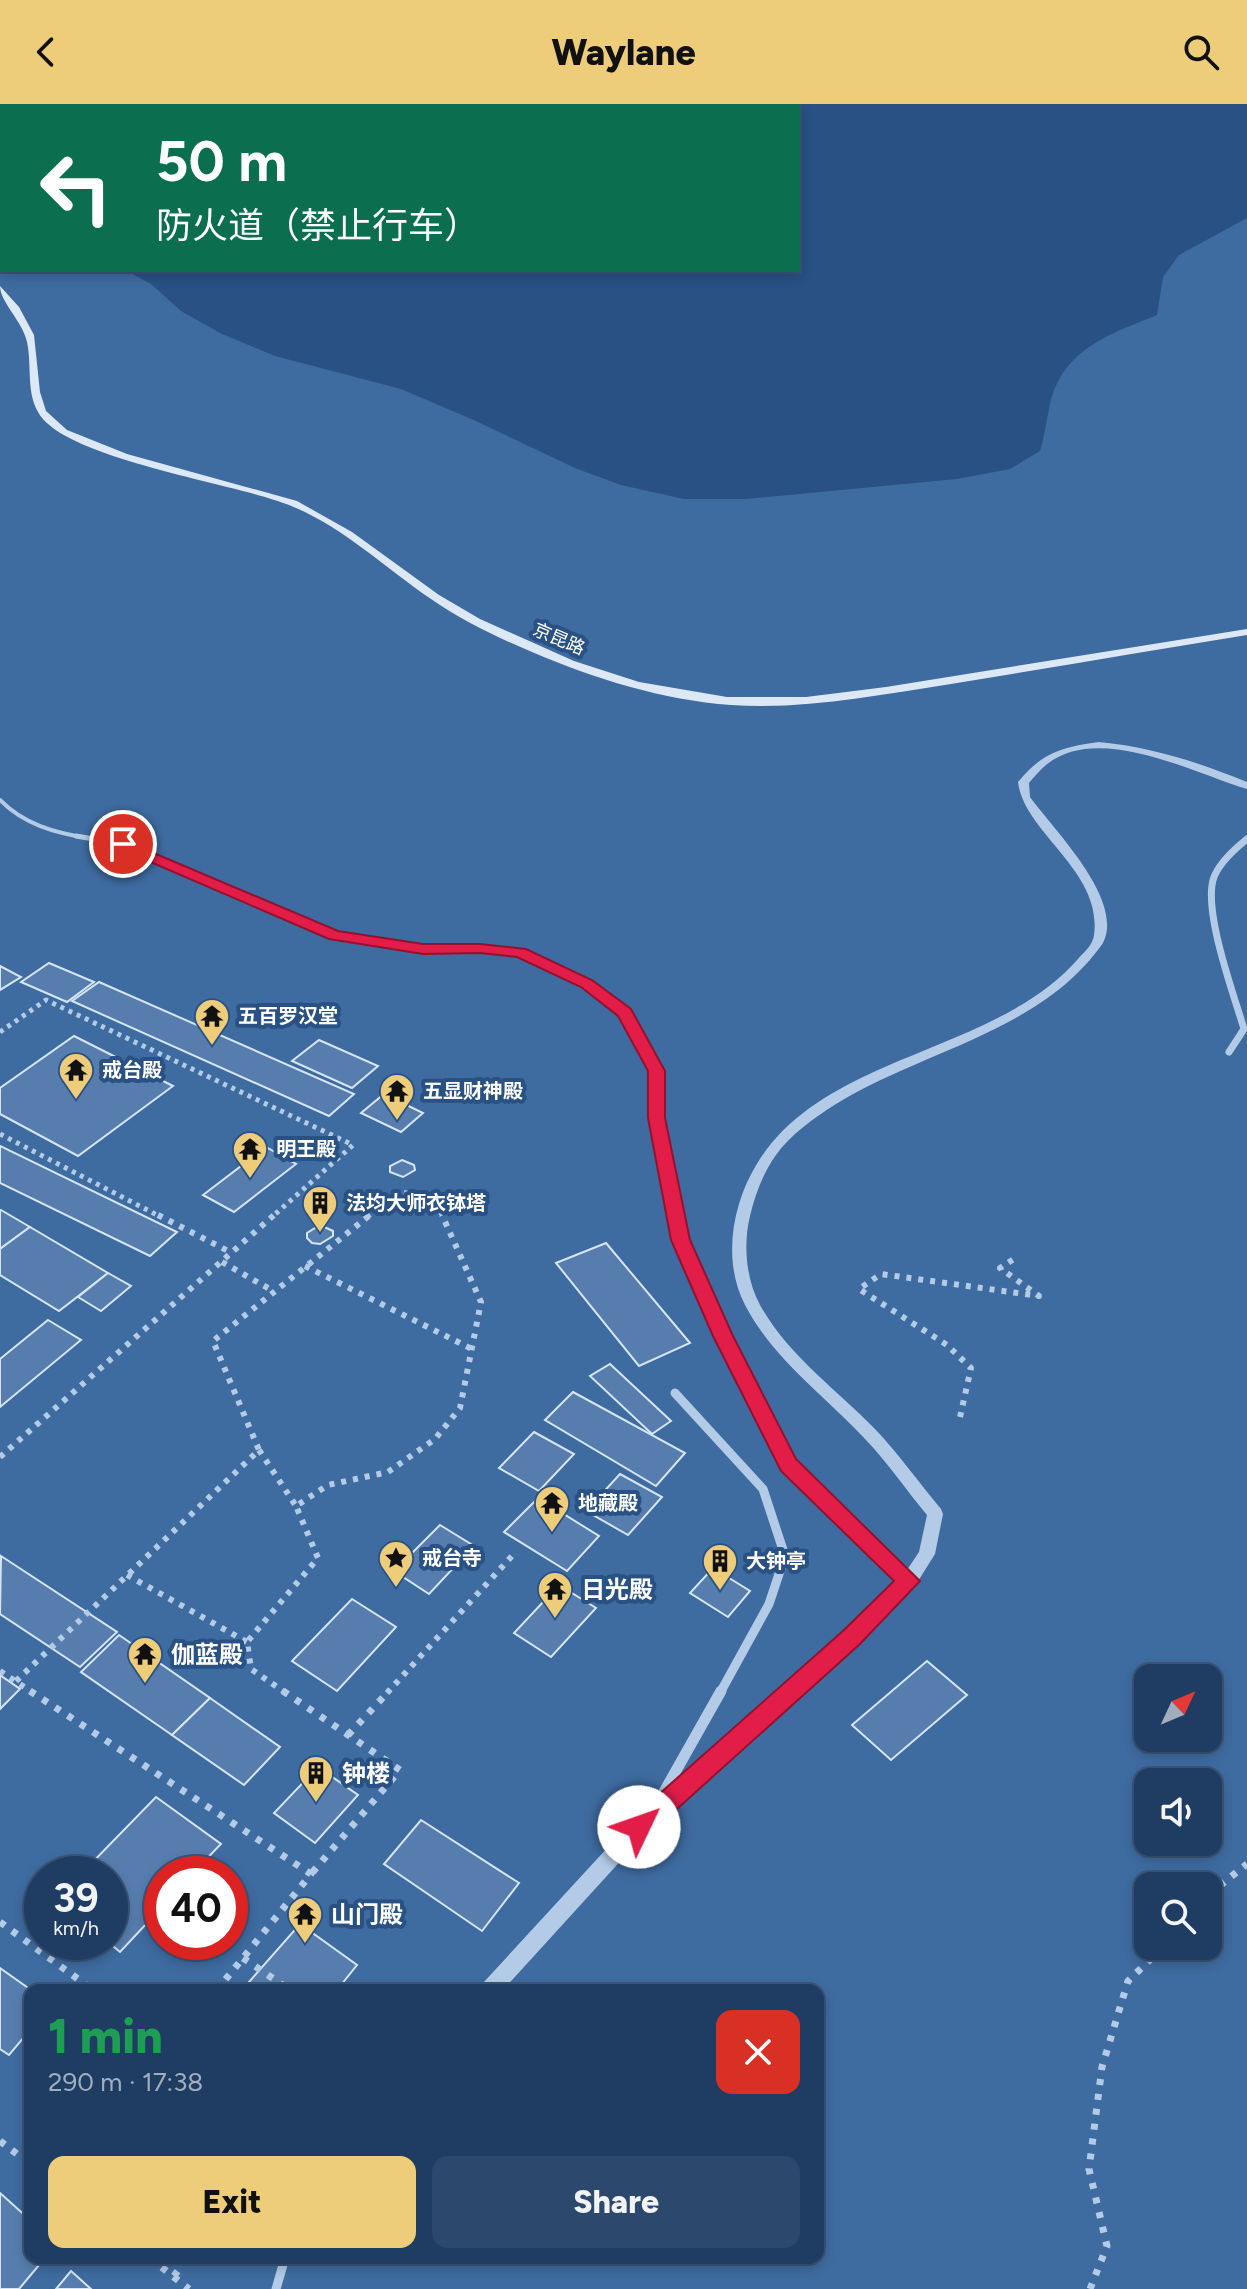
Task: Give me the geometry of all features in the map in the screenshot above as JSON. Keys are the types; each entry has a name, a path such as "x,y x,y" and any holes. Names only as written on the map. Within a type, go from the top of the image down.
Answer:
{"main road":[{"name":"京昆路","path":"0,288 21,316 32,341 39,404 44,416 75,439 265,492 298,505 336,526 438,599 477,622 550,656 636,685 730,701 826,697 921,685 1247,632"}],"street":[{"path":"496,1984 651,1817 852,1637 909,1581 927,1554 935,1514 873,1437 786,1350 751,1302 739,1256 742,1218 756,1175 778,1143 824,1107 876,1077 1036,1000 1060,986 1081,966 1100,938 1099,911 1091,885 1025,797 1023,782 1041,761 1086,747 1113,746 1179,759 1247,786"},
{"path":"1229,1052 1244,1029 1211,902 1213,878 1247,839"},
{"path":"651,1817 769,1604 785,1556 763,1489 675,1393"}],"lane":[{"path":"0,800 15,816 64,834 123,844 335,935 423,949 521,953 587,984 625,1013 657,1071 657,1118 681,1240 723,1336 789,1465 909,1581"},
{"path":"276,2289 283,2264"}],"path":[{"path":"0,1032 46,1000 353,1145 0,1457"},
{"path":"0,1134 232,1253"},
{"path":"248,1952 400,1770 251,1669 247,1642 318,1558 296,1506 259,1450 213,1341 402,1192 435,1200 481,1302 460,1408 435,1439 388,1472 328,1485 296,1506"},
{"path":"960,1417 971,1368 947,1345 859,1289 881,1274 1039,1296 1000,1268 1017,1257"},
{"path":"222,1262 273,1292"},
{"path":"305,1266 472,1349"},
{"path":"16,1681 259,1450"},
{"path":"348,1735 512,1556"},
{"path":"127,1575 247,1642"},
{"path":"0,1671 311,1874"},
{"path":"1222,1884 1247,1864"},
{"path":"0,1922 85,1984"},
{"path":"222,1984 241,1960"},
{"path":"246,1960 281,1984"},
{"path":"1090,2289 1107,2246 1089,2169 1102,2067 1128,1981 1150,1960"},
{"path":"0,2141 24,2159"},
{"path":"158,2264 189,2289"},
{"path":"174,2276 183,2264"}],"shaded area":[{"path":"1247,218 1247,2289 0,2289 0,272 129,272 151,284 181,311 222,334 275,356 401,389 575,468 621,485 684,499 746,499 957,479 1010,469 1040,451 1054,390 1072,362 1097,342 1157,315 1163,277 1179,255"}],"building":[{"path":"49,963 94,982 67,1002 21,982"},
{"path":"0,966 21,977 0,990"},
{"name":"五百罗汉堂","path":"99,982 354,1094 329,1116 72,1001"},
{"name":"戒台殿","path":"74,1036 173,1086 78,1156 0,1114 0,1088"},
{"path":"319,1040 378,1066 352,1088 292,1061"},
{"name":"五显财神殿","path":"384,1094 423,1113 401,1132 361,1113"},
{"path":"0,1146 177,1232 150,1256 0,1183"},
{"name":"明王殿","path":"266,1147 296,1164 234,1212 203,1195"},
{"path":"402,1160 414,1165 415,1170 403,1177 390,1172 390,1166"},
{"path":"0,1211 30,1227 0,1249"},
{"name":"法均大师衣钵塔","path":"320,1225 333,1231 333,1236 320,1244 312,1243 307,1233"},
{"path":"30,1227 108,1273 59,1311 0,1275 0,1249"},
{"path":"606,1243 690,1343 639,1366 556,1263"},
{"path":"108,1273 131,1286 101,1311 78,1297"},
{"path":"48,1320 81,1340 0,1407 0,1359"},
{"path":"610,1364 671,1421 652,1434 590,1376"},
{"path":"573,1392 685,1453 656,1486 545,1420"},
{"path":"534,1432 574,1454 539,1491 499,1468"},
{"path":"620,1474 662,1497 628,1535 586,1511"},
{"name":"地藏殿","path":"538,1498 599,1536 567,1571 504,1532"},
{"path":"440,1525 474,1546 429,1594 394,1571"},
{"path":"1,1556 117,1632 80,1667 0,1614"},
{"name":"大钟亭","path":"713,1568 750,1591 728,1617 690,1593"},
{"name":"日光殿","path":"559,1585 596,1608 551,1657 514,1633"},
{"path":"352,1599 396,1627 337,1691 292,1661"},
{"name":"伽蓝殿","path":"119,1635 210,1698 172,1735 81,1672"},
{"path":"927,1661 967,1695 891,1760 852,1725"},
{"path":"0,1675 20,1689 0,1709"},
{"path":"210,1698 280,1747 244,1785 172,1735"},
{"name":"钟楼","path":"318,1767 358,1795 315,1843 274,1813"},
{"path":"156,1797 221,1844 209,1856 144,1856 144,1926 128,1943 128,1856 99,1856"},
{"path":"421,1820 519,1883 482,1931 384,1864"},
{"name":"山门殿","path":"300,1924 357,1965 342,1984 247,1984"},
{"path":"0,1968 24,1985 24,2037 9,2055 0,2049"},
{"path":"0,2193 24,2215 24,2264 40,2264 19,2289 0,2289"},
{"path":"71,2271 91,2289 56,2289"}],"place":[{"name":"五百罗汉堂","path":"212,1047"},
{"name":"戒台殿","path":"76,1101"},
{"name":"五显财神殿","path":"397,1122"},
{"name":"明王殿","path":"250,1180"},
{"name":"法均大师衣钵塔","path":"320,1234"},
{"name":"地藏殿","path":"552,1534"},
{"name":"戒台寺","path":"396,1589"},
{"name":"大钟亭","path":"720,1592"},
{"name":"日光殿","path":"555,1620"},
{"name":"伽蓝殿","path":"145,1685"},
{"name":"钟楼","path":"316,1804"},
{"name":"山门殿","path":"305,1945"}],"route":[{"path":"123,844 335,935 423,949 521,953 587,984 625,1013 657,1071 657,1118 681,1240 723,1336 789,1465 909,1581 852,1637 639,1827"}]}
